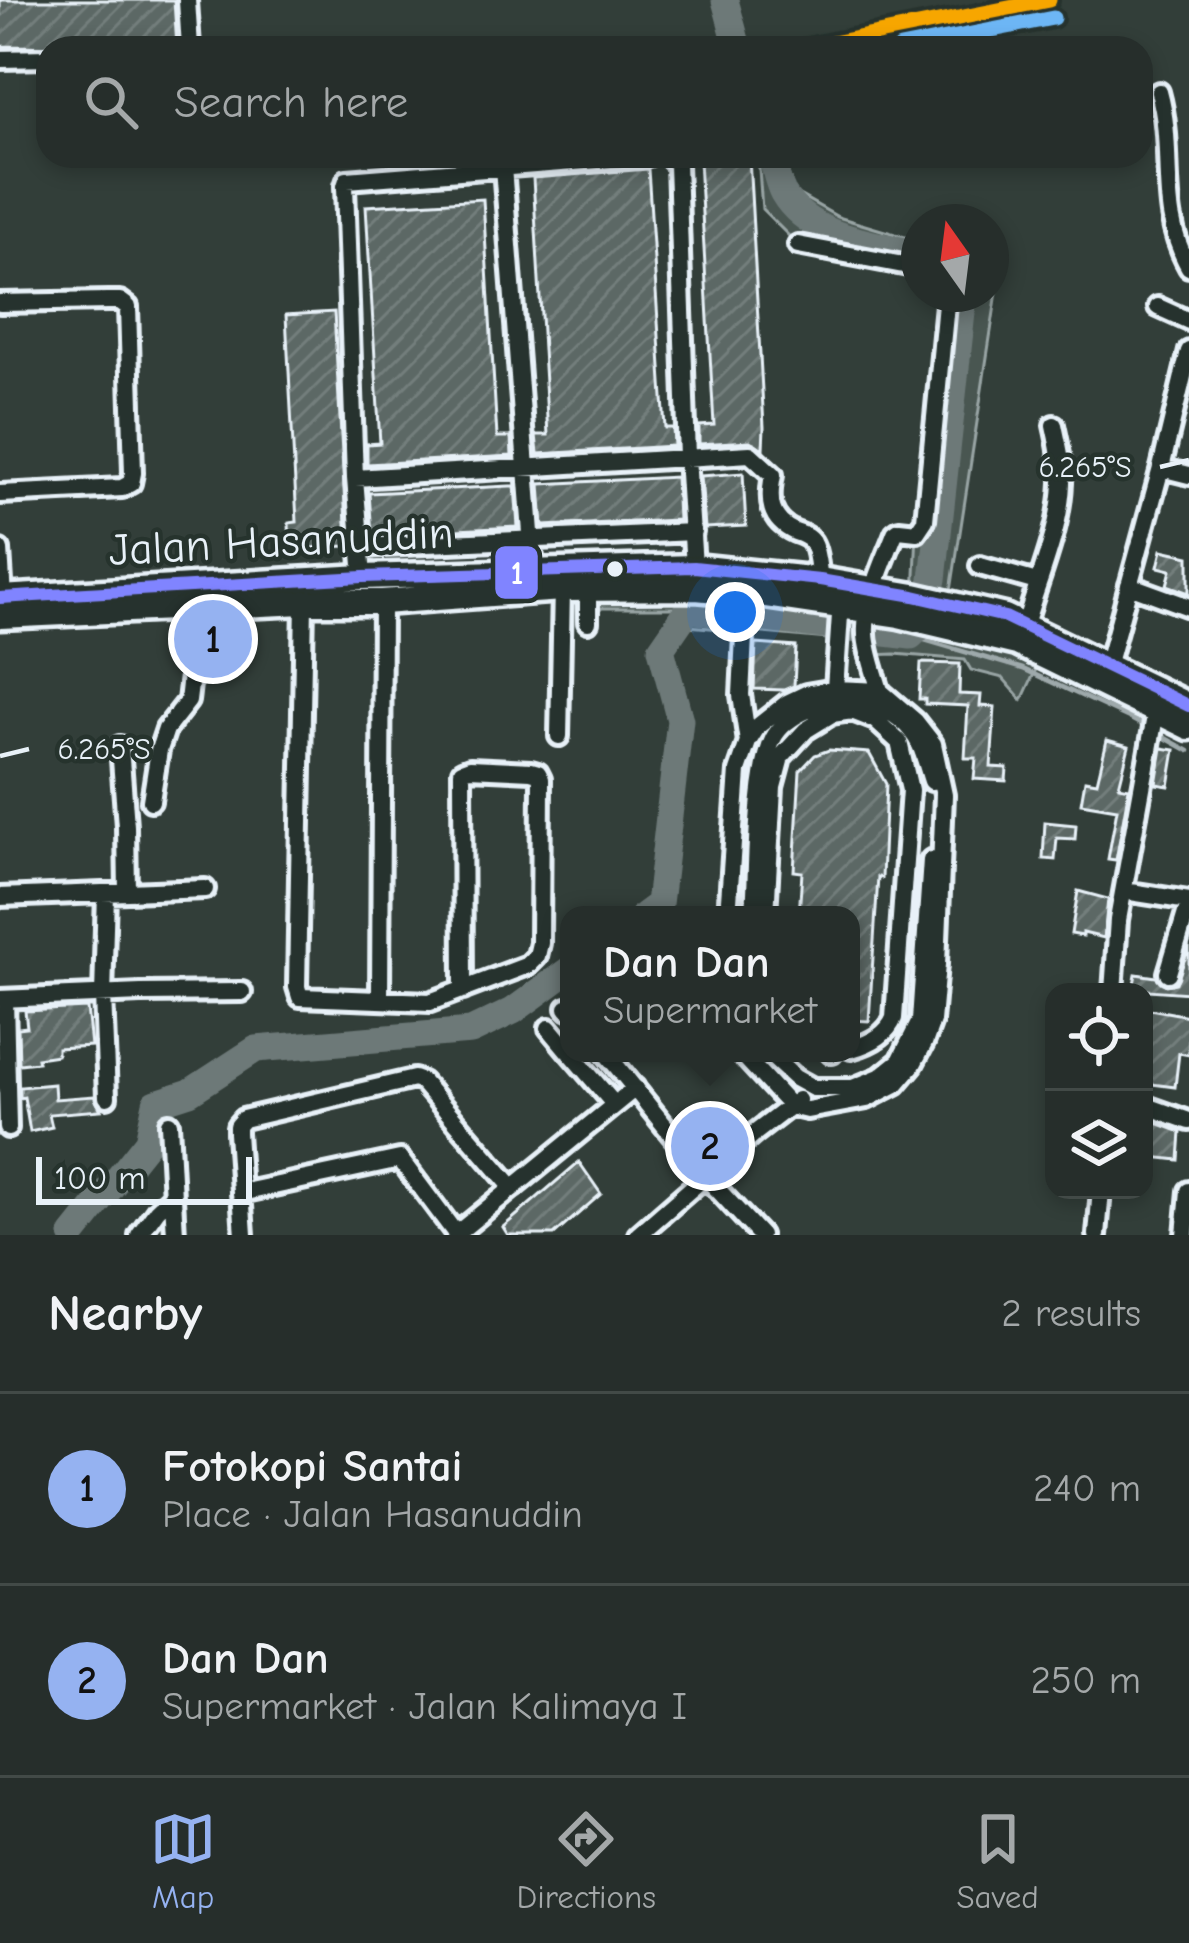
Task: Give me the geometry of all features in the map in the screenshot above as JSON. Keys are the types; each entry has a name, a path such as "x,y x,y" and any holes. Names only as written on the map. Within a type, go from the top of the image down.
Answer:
{"highway":[{"name":"Jalan Hasanuddin","path":"1,604 361,560 525,572 694,567 820,580 842,610"},
{"name":"Jalan Hasanuddin","path":"1,604 194,608 304,602 382,609 562,590 696,589 869,613 906,605 947,615 1017,644 1189,727"},
{"name":"Jalan Hasanuddin","path":"947,615 1005,617 1189,706"}],"street":[{"path":"187,0 189,36"},
{"path":"0,58 36,58"},
{"path":"1159,92 1166,119 1168,211 1189,267"},
{"path":"490,168 347,180 345,186 361,560 523,540 693,532"},
{"path":"502,168 527,467 525,572"},
{"path":"677,168 694,567"},
{"path":"798,245 901,265"},
{"path":"0,303 108,301 128,308 133,473 131,484 122,488 0,494"},
{"path":"1158,307 1189,321"},
{"path":"748,1062 790,1106 807,1110 867,1099 896,1084 913,1064 932,1021 939,943 940,795 919,741 877,698 869,613 895,533 917,532 925,520 945,312"},
{"path":"1107,667 1189,351"},
{"path":"1025,625 1053,535 1062,484 1054,425"},
{"path":"355,478 750,454 773,476 770,500 777,520 813,543 820,580"},
{"path":"1161,468 1189,475"},
{"path":"0,550 1,604"},
{"path":"980,566 1037,583"},
{"path":"1129,585 1189,608"},
{"path":"588,589 588,622"},
{"path":"560,736 562,590"},
{"path":"304,602 300,997 430,1002 463,990 528,965 540,944 538,773 462,771 463,990"},
{"path":"151,801 158,750 166,729 188,701 194,608"},
{"path":"380,999 382,609"},
{"path":"832,695 842,610"},
{"path":"744,636 741,695 748,742"},
{"path":"838,658 860,667 871,655"},
{"path":"729,906 738,771 758,726 806,694 877,698"},
{"path":"755,906 763,776 774,737 792,717 832,695"},
{"path":"766,906 773,787 781,758 806,730 832,714 852,711 875,720 899,742 910,790 894,1018 890,1028 860,1046"},
{"path":"1113,983 1118,920 1156,711"},
{"path":"121,746 127,892"},
{"path":"910,790 940,795"},
{"path":"778,1062 813,1088 853,1088 880,1077 901,1061 920,1022 940,795"},
{"path":"0,897 205,889"},
{"path":"1124,891 1189,902 1168,973"},
{"path":"106,893 107,1097"},
{"path":"8,1128 2,999 242,992"},
{"path":"549,1028 560,1041"},
{"path":"578,1062 614,1104"},
{"path":"613,1062 706,1177 760,1235"},
{"path":"244,1235 237,1126 243,1119 414,1079 422,1082 513,1188"},
{"path":"241,1193 400,1160 455,1235 635,1088"},
{"path":"638,1235 813,1088"},
{"path":"1153,1108 1189,1120"},
{"path":"169,1123 175,1235"},
{"path":"1185,1235 1189,1191"},
{"path":"139,1235 173,1195"},
{"path":"1097,1235 1100,1199"}],"shaded area":[{"path":"759,168 787,168 794,192 838,217 901,236 901,265 798,245 762,209"},
{"path":"945,312 994,312 949,604 914,596 917,532"},
{"path":"363,577 847,586 838,640 678,625 675,608 602,608 588,622 588,590 304,602"},
{"path":"870,610 1043,654 1022,700 1003,678 971,670 965,660 871,655"}],"building":[{"path":"0,0 174,0 176,36 36,36 36,46 0,46"},
{"path":"699,168 750,168 763,449 750,441 699,444 699,426 714,425"},
{"path":"648,169 665,428 673,428 674,446 538,454 536,435 548,435 533,178"},
{"path":"483,199 497,437 511,437 512,456 367,464 367,444 380,443 366,206"},
{"path":"334,312 347,542 346,546 290,549 289,523 297,522 286,315"},
{"path":"743,473 746,526 705,528 701,476"},
{"path":"676,477 678,520 543,526 540,484"},
{"path":"515,486 518,527 372,534 369,493"},
{"path":"1162,550 1189,556 1189,593 1167,585 1171,570 1158,567"},
{"path":"756,644 796,647 794,686 754,689"},
{"path":"921,663 960,664 959,694 981,695 980,706 995,707 991,767 1007,768 1006,781 974,779 976,758 965,758 968,706 925,704 925,699 919,699"},
{"path":"1107,740 1129,746 1119,786 1129,788 1116,860 1108,859 1117,809 1081,803 1085,780 1097,782"},
{"path":"1162,748 1175,750 1169,786 1156,784"},
{"path":"829,750 869,753 886,784 869,1021 860,1020 860,906 800,906 802,872 794,871 800,771 815,755"},
{"path":"1045,822 1076,825 1075,839 1057,838 1055,860 1043,859"},
{"path":"1078,891 1108,899 1104,938 1071,934"},
{"path":"1189,947 1189,993 1153,990 1153,983 1134,983 1136,974 1156,977 1166,985 1176,983"},
{"path":"87,1008 91,1046 57,1048 57,1055 19,1064 18,1028 27,1027 25,1011"},
{"path":"1153,1010 1189,1016 1189,1055 1179,1053 1175,1087 1153,1084"},
{"path":"54,1084 55,1099 94,1096 101,1110 49,1114 52,1127 30,1132 20,1087"},
{"path":"1154,1122 1181,1132 1179,1160 1153,1157"},
{"path":"579,1162 601,1194 554,1235 508,1235 503,1227"}],"waterway":[{"path":"725,0 735,36"},
{"path":"774,168 783,193 809,220 844,236 901,250"},
{"path":"656,906 680,720 661,649 688,610 911,636 924,623 962,312"},
{"path":"911,636 1023,669 1189,751"},
{"path":"73,1235 148,1141 156,1103 190,1092 256,1049 471,1031 513,1011 560,977"}],"transit line":[{"path":"868,36 1049,0"},
{"path":"961,36 1053,18"},
{"name":"1","path":"0,598 363,577 694,567 820,580 1005,617 1189,706"}],"place":[{"name":"Fotokopi Santai","path":"213,639"},
{"name":"Dan Dan","path":"710,1146"}]}
